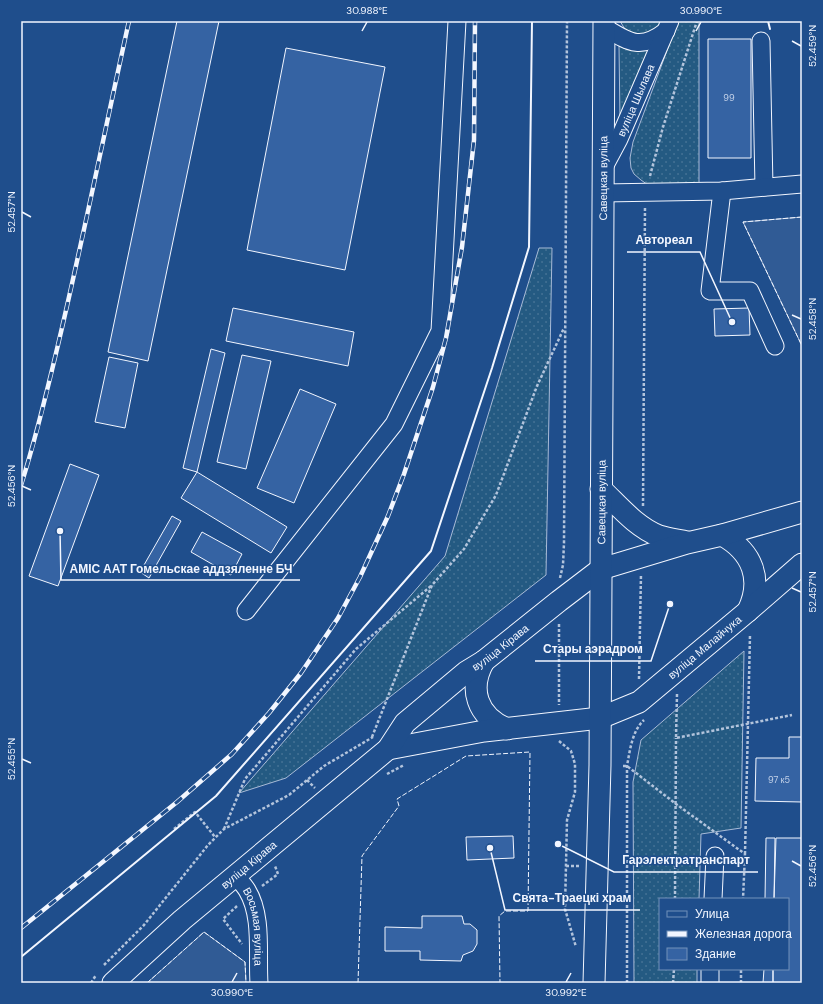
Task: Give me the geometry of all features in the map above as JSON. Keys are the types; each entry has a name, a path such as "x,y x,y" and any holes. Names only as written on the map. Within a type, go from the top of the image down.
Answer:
{"main road":[{"name":"Савецкая вуліца","path":"594,983 600,765 604,24"},
{"path":"601,489 643,528 659,536 687,542"},
{"path":"601,569 687,542 722,535 802,512"},
{"path":"722,535 732,540 740,547 752,566 755,589 752,603 748,611"},
{"name":"вуліца Малайчука","path":"600,718 639,702 802,564"},
{"name":"вуліца Кірава","path":"104,975 182,920 235,875 380,743 466,672 484,661 559,600 601,569"},
{"path":"484,661 477,676 476,684 478,701 486,715 507,729"},
{"name":"вуліца Кірава","path":"380,743 600,718"}],"street":[{"path":"246,611 394,424 440,331 456,21"},
{"name":"вуліца Шылава","path":"604,24 619,36 641,43 655,40 668,26"},
{"name":"вуліца Шылава","path":"603,169 619,140 668,26"},
{"path":"761,41 764,187"},
{"path":"603,193 722,191 802,184"},
{"path":"722,191 710,291 750,290 775,346"},
{"path":"714,898 715,856"},
{"name":"Восьмая вуліца","path":"235,875 247,890 253,903 258,923 259,983"},
{"path":"710,970 710,983"}],"path":[{"path":"560,580 563,564 564,543 564,326 567,21"},
{"path":"649,179 663,127 697,21"},
{"path":"643,513 646,202"},
{"path":"224,829 245,779 356,649 432,585 464,549 496,495 537,386 564,326"},
{"path":"639,684 641,567"},
{"path":"380,743 432,585"},
{"path":"559,621 559,710"},
{"path":"744,854 750,635"},
{"path":"675,898 677,691"},
{"path":"676,738 792,715"},
{"path":"627,983 627,766 632,740 640,723"},
{"path":"559,736 559,741"},
{"path":"552,742 559,741 572,751 575,764 575,792 567,820 566,909 576,945 576,953"},
{"path":"384,776 410,762"},
{"path":"575,764 581,764"},
{"path":"91,983 104,975 109,960 144,925 215,837 224,829 289,796 324,766"},
{"path":"623,766 627,766 676,804"},
{"path":"174,828 195,812 215,837"},
{"path":"269,871 281,861"},
{"path":"275,866 278,874"},
{"path":"240,904 223,919 258,963"},
{"path":"673,983 674,970"},
{"path":"741,970 741,983"}],"shaded area":[{"path":"620,21 661,21 657,29 641,37 626,31"},
{"path":"678,21 699,21 699,186 648,185 634,174 631,168 630,158 633,142"},
{"path":"619,46 635,51 651,50 620,121"},
{"path":"802,217 802,346 743,222"},
{"path":"539,248 552,248 546,575 286,778 239,793 445,556"},
{"path":"744,651 741,828 701,834 699,898 659,898 659,970 697,970 697,983 634,983 633,782 641,740"},
{"path":"204,932 245,962 246,983 147,983"}],"building":[{"path":"177,21 219,21 148,361 108,352"},
{"path":"708,39 751,39 751,158 708,158"},
{"path":"286,48 385,67 345,270 247,250"},
{"path":"233,308 354,332 348,366 226,341"},
{"path":"749,308 750,335 715,336 714,309"},
{"path":"211,349 225,353 197,472 183,468"},
{"path":"242,355 271,361 246,469 217,462"},
{"path":"109,357 138,363 125,428 95,422"},
{"path":"300,389 336,404 294,503 257,488"},
{"path":"70,464 99,475 58,586 29,576"},
{"path":"197,472 287,527 271,553 181,498"},
{"path":"172,516 181,521 149,578 140,572"},
{"path":"202,532 242,554 231,575 191,552"},
{"path":"789,737 802,737 802,802 755,801 756,758 789,758"},
{"path":"513,836 514,858 467,860 466,837"},
{"path":"766,838 775,838 774,898 765,898"},
{"path":"776,838 802,838 802,983 773,983 773,970 789,970 789,898 774,898"},
{"path":"422,916 462,916 464,924 470,924 477,930 477,944 473,951 463,955 461,961 420,960 420,951 385,951 385,927 422,928"},
{"path":"764,970 773,970 773,983 763,983"}],"railway":[{"path":"21,485 38,428 79,255 129,21"},
{"path":"21,928 177,802 232,754 269,713 301,673 338,618 360,577 388,516 404,474 433,387 446,338 462,247 474,140 475,21"}],"fence":[{"path":"802,217 743,222 802,346"},
{"path":"358,983 362,856 399,806 397,799 466,756 530,752 528,911 505,911 499,916 500,983"},
{"path":"147,983 204,932 245,962 246,983"}],"wall":[{"path":"21,957 216,796 431,551 492,368 529,247 532,21"},
{"path":"768,21 770,29"}],"place":[{"name":"Автореал","path":"732,322"},
{"name":"АМІС ААТ Гомельскае аддзяленне БЧ","path":"60,531"},
{"name":"Стары аэрадром","path":"670,604"},
{"name":"Гарэлектратранспарт","path":"558,844"},
{"name":"Свята-Траецкі храм","path":"490,848"}]}
